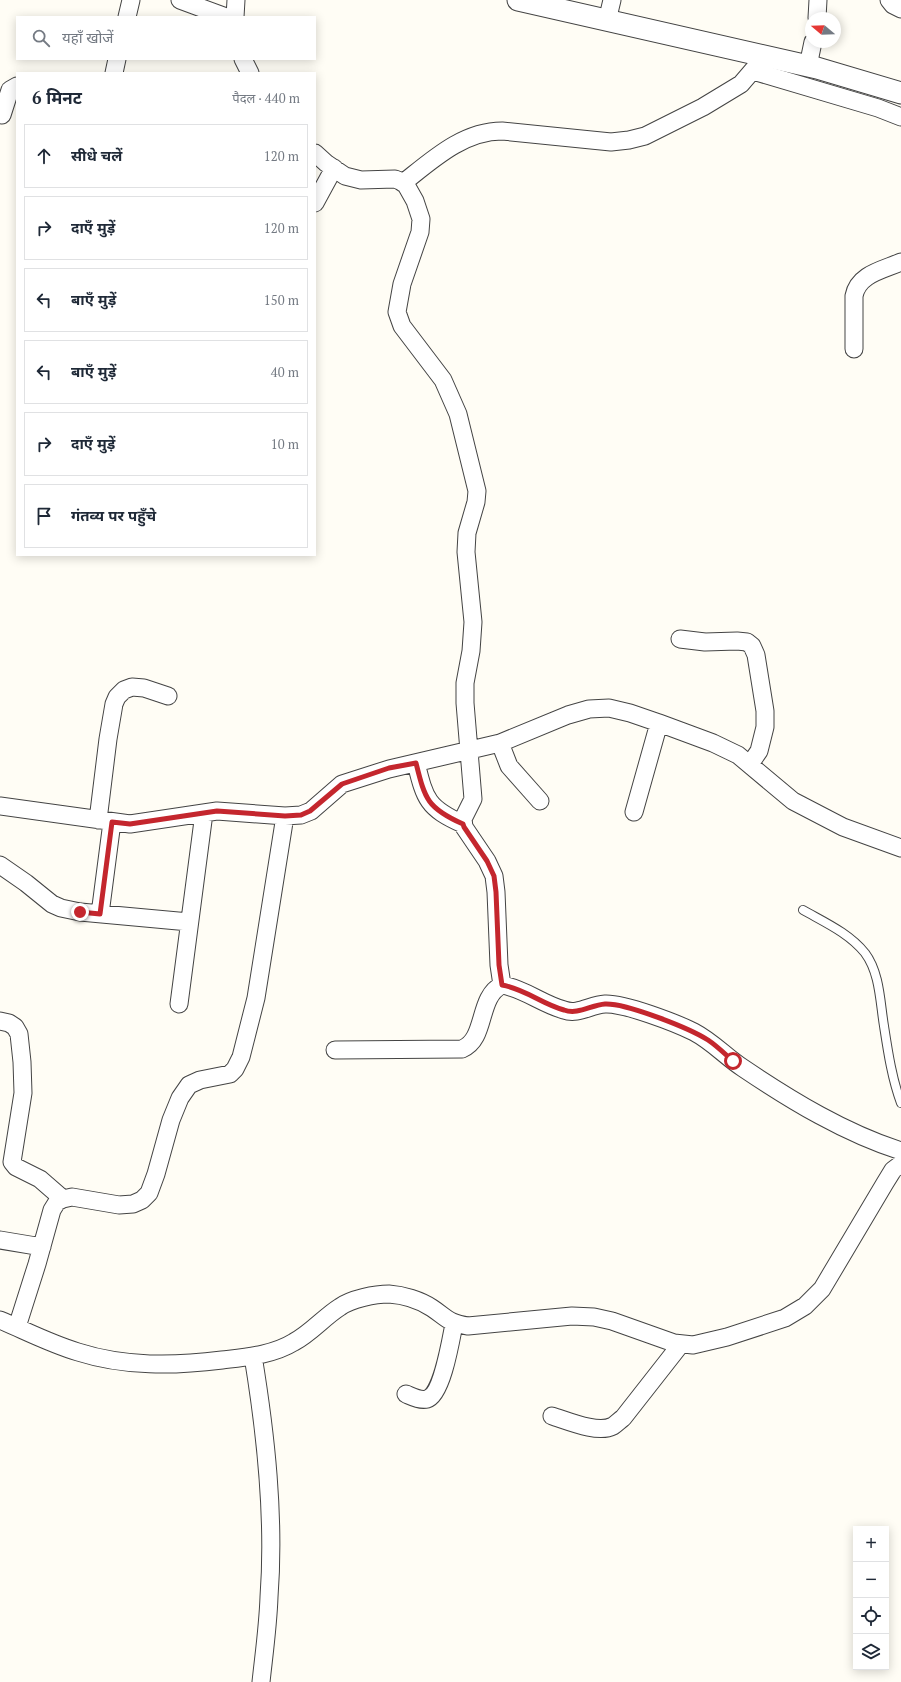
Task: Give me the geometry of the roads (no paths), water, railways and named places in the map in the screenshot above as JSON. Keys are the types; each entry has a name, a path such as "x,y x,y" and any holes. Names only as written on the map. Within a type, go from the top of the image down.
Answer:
{"street":[{"path":"127,16 130,0"},
{"path":"180,0 223,16"},
{"path":"235,16 236,0"},
{"path":"607,21 612,0"},
{"path":"817,12 818,0"},
{"path":"889,0 893,6 901,9"},
{"path":"530,1 759,64 901,117"},
{"path":"808,66 812,48"},
{"path":"114,72 117,60"},
{"path":"244,60 250,72"},
{"path":"759,64 808,66 901,93"},
{"path":"403,183 450,147 471,136 488,130 611,142 645,136 716,99 741,84 759,64"},
{"path":"2,115 10,90 16,87"},
{"path":"316,154 345,176 361,180 394,179 403,183 406,185 415,201 421,219 420,232 402,284 397,312 402,326 443,380 458,414 477,491 476,502 467,533 466,552 473,622 471,652 465,683 465,704 474,799 463,819 463,824 487,861 494,876 499,965 502,985"},
{"path":"316,201 334,168"},
{"path":"854,349 854,296 856,288 861,280 901,262"},
{"path":"680,639 705,642 737,641 747,642 752,646 756,655 765,711 765,727 759,751 750,764"},
{"path":"100,914 108,739 114,704 117,697 124,690 132,687 144,688 168,696"},
{"path":"0,806 130,824 217,811 285,816 301,815 310,811 342,784 389,768 500,744 568,715 589,709 609,708 630,713 726,749 738,755 750,764 793,802 843,826 901,848"},
{"path":"634,812 659,724"},
{"path":"500,744 509,766 540,801"},
{"path":"416,763 423,792 432,806 441,813 463,824"},
{"path":"179,1004 204,813"},
{"path":"17,1327 52,1210 57,1202 72,1197 119,1205 133,1204 142,1200 149,1193 156,1174 171,1120 180,1098 189,1086 200,1080 230,1074 236,1070 241,1057 256,998 285,816"},
{"path":"0,865 26,882 52,904 80,912 189,922"},
{"path":"335,1050 462,1049 468,1047 473,1040 491,995 496,988 502,985 525,992 564,1010 575,1012 605,1004 619,1006 678,1025 707,1040 744,1069 812,1111 865,1138 901,1151"},
{"path":"0,1021 9,1023 15,1027 19,1034 22,1062 23,1093 12,1162 16,1167 40,1180 63,1199"},
{"path":"0,1320 79,1353 144,1364 174,1365 253,1356 272,1352 294,1342 318,1326 340,1307 368,1296 389,1294 415,1300 431,1307 454,1324 468,1326 572,1316 594,1317 612,1321 656,1338 681,1344 694,1345 727,1337 785,1318 805,1306 822,1289 893,1170 901,1164"},
{"path":"0,1240 42,1247"},
{"path":"406,1394 422,1400 433,1396 439,1384 454,1324"},
{"path":"552,1416 593,1428 602,1429 612,1426 623,1418 681,1344"},
{"path":"253,1356 264,1422 270,1530 270,1596 261,1682"}],"lane":[{"path":"803,910 854,941 866,954 875,973 889,1055 901,1103"}]}
